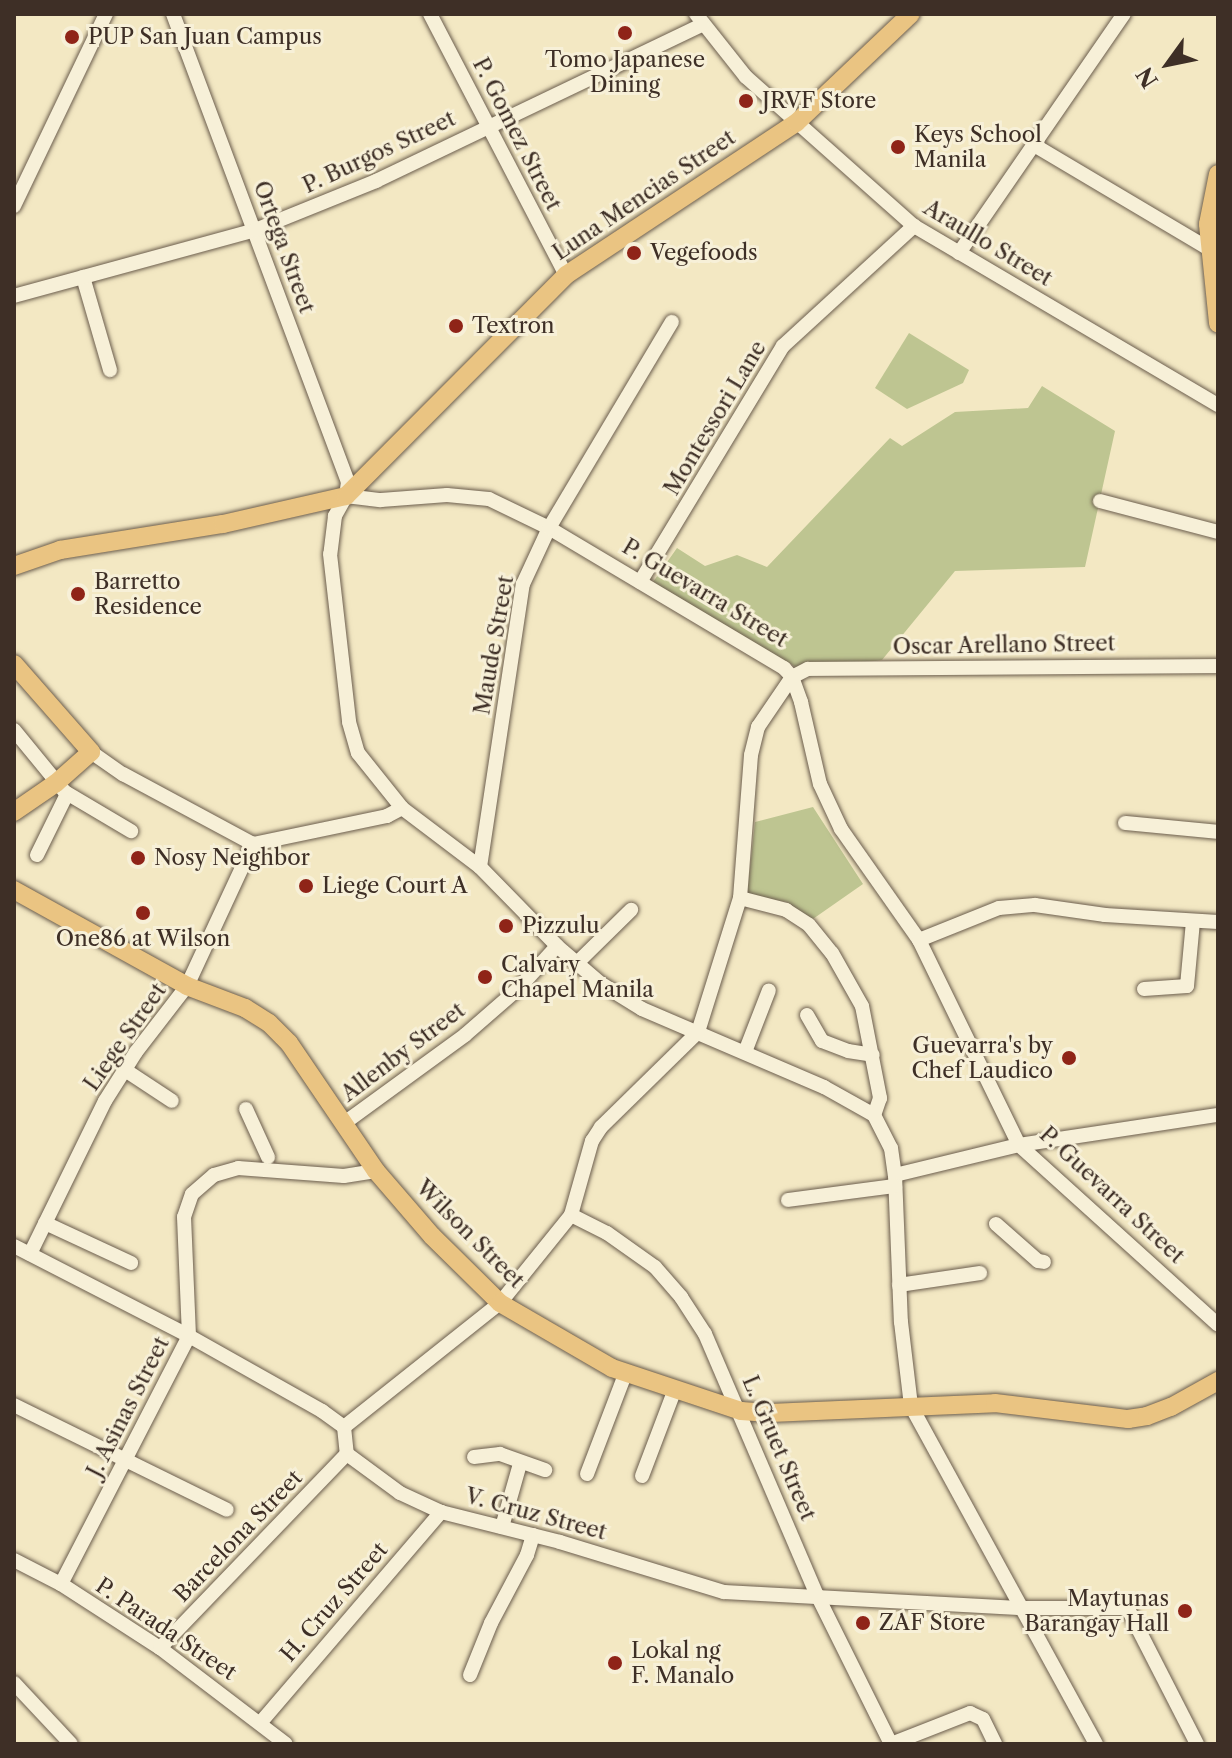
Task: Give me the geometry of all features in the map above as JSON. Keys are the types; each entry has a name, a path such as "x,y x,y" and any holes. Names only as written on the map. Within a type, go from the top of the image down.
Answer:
{"main road":[{"name":"Luna Mencias Street","path":"346,496 566,275 796,123 911,14"},
{"path":"1218,174 1209,204 1218,323"},
{"name":"P. Guevarra Street","path":"14,566 60,550 223,524 346,496"},
{"path":"14,664 91,752 62,788 14,812"},
{"name":"Wilson Street","path":"14,890 187,986 245,1008 269,1023 289,1043 376,1171 432,1236 500,1303 584,1354 626,1372 741,1411 995,1403 1128,1419 1171,1407 1218,1381"}],"street":[{"path":"14,206 106,14"},
{"name":"Ortega Street","path":"173,14 348,482 346,496"},
{"name":"P. Gomez Street","path":"430,14 566,275"},
{"path":"959,253 1124,14"},
{"name":"P. Burgos Street","path":"14,296 255,230 376,181 699,20"},
{"name":"Araullo Street","path":"699,20 746,77 914,226 1218,405"},
{"path":"1034,145 1214,252"},
{"name":"Montessori Lane","path":"640,582 783,346 914,226"},
{"path":"83,277 110,370"},
{"name":"Maude Street","path":"480,867 523,584 549,528 672,322"},
{"name":"P. Guevarra Street","path":"346,496 381,500 447,495 489,499 549,528 761,654 792,677 820,784 841,829 919,940 1019,1145 1218,1325"},
{"path":"346,496 335,516 330,554 349,722 358,753 402,808 480,867 557,946 600,983 642,1009 824,1087 874,1115 891,1148 899,1285 911,1406 1096,1744"},
{"path":"1100,501 1218,532"},
{"name":"Oscar Arellano Street","path":"792,677 808,669 1218,666"},
{"path":"344,1427 500,1303 571,1215 592,1141 601,1127 698,1032 740,898 751,755 763,718 792,677"},
{"path":"14,730 62,788 131,831"},
{"path":"91,752 123,774 253,844 387,816 402,808"},
{"path":"37,855 62,788"},
{"path":"1125,823 1218,832"},
{"name":"Liege Street","path":"30,1254 105,1101 187,986 253,844"},
{"path":"740,898 786,910 809,925 832,953 862,1006 880,1098 874,1115"},
{"path":"919,940 999,908 1035,905 1105,915 1218,922"},
{"path":"577,963 631,910"},
{"path":"1144,989 1187,986 1193,921"},
{"name":"Allenby Street","path":"343,1124 465,1035 518,989 557,946"},
{"path":"745,1052 769,990"},
{"path":"807,1015 822,1041 848,1051 873,1055"},
{"path":"125,1070 172,1101"},
{"path":"246,1109 268,1157"},
{"path":"788,1200 895,1181 1019,1145 1218,1115"},
{"name":"J. Asinas Street","path":"61,1584 189,1336 184,1217 192,1194 214,1175 238,1168 344,1176 376,1171"},
{"name":"L. Gruet Street","path":"571,1215 607,1233 655,1267 705,1334 741,1411 817,1595 891,1744"},
{"path":"45,1223 131,1263"},
{"path":"996,1224 1038,1261 1044,1262"},
{"path":"14,1246 189,1336 344,1427"},
{"path":"899,1285 980,1273"},
{"path":"587,1474 626,1372"},
{"path":"642,1476 675,1389"},
{"path":"14,1405 227,1510"},
{"path":"344,1427 347,1454"},
{"name":"V. Cruz Street","path":"347,1454 400,1493 441,1512 530,1534 724,1592 1019,1608 1122,1608 1129,1611 1197,1744"},
{"name":"Barcelona Street","path":"160,1648 347,1454"},
{"path":"474,1457 500,1454 520,1464 545,1470"},
{"path":"502,1527 520,1464"},
{"name":"H. Cruz Street","path":"261,1722 441,1512"},
{"path":"470,1675 491,1623 518,1572 530,1534"},
{"name":"P. Parada Street","path":"14,1560 61,1584 160,1648 286,1744"},
{"path":"14,1683 71,1744"},
{"path":"891,1744 970,1713 983,1719 995,1744"}],"green space":[{"path":"909,333 969,370 963,383 907,409 875,388"},
{"path":"1042,386 1115,431 1085,567 955,571 882,660 801,670 653,582 677,548 705,566 737,555 767,567 890,438 902,446 955,412 1028,408"},
{"path":"813,807 863,884 810,921 787,902 747,895 755,822"}],"place":[{"name":"Tomo Japanese Dining","path":"625,33"},
{"name":"PUP San Juan Campus","path":"72,37"},
{"name":"JRVF Store","path":"746,101"},
{"name":"Keys School Manila","path":"898,147"},
{"name":"Vegefoods","path":"634,253"},
{"name":"Textron","path":"456,326"},
{"name":"Barretto Residence","path":"78,594"},
{"name":"Nosy Neighbor","path":"138,858"},
{"name":"Liege Court A","path":"306,886"},
{"name":"One86 at Wilson","path":"143,913"},
{"name":"Pizzulu","path":"506,926"},
{"name":"Calvary Chapel Manila","path":"485,977"},
{"name":"Guevarra's by Chef Laudico","path":"1069,1058"},
{"name":"Maytunas Barangay Hall","path":"1185,1611"},
{"name":"ZAF Store","path":"863,1623"},
{"name":"Lokal ng F. Manalo","path":"615,1663"}]}
